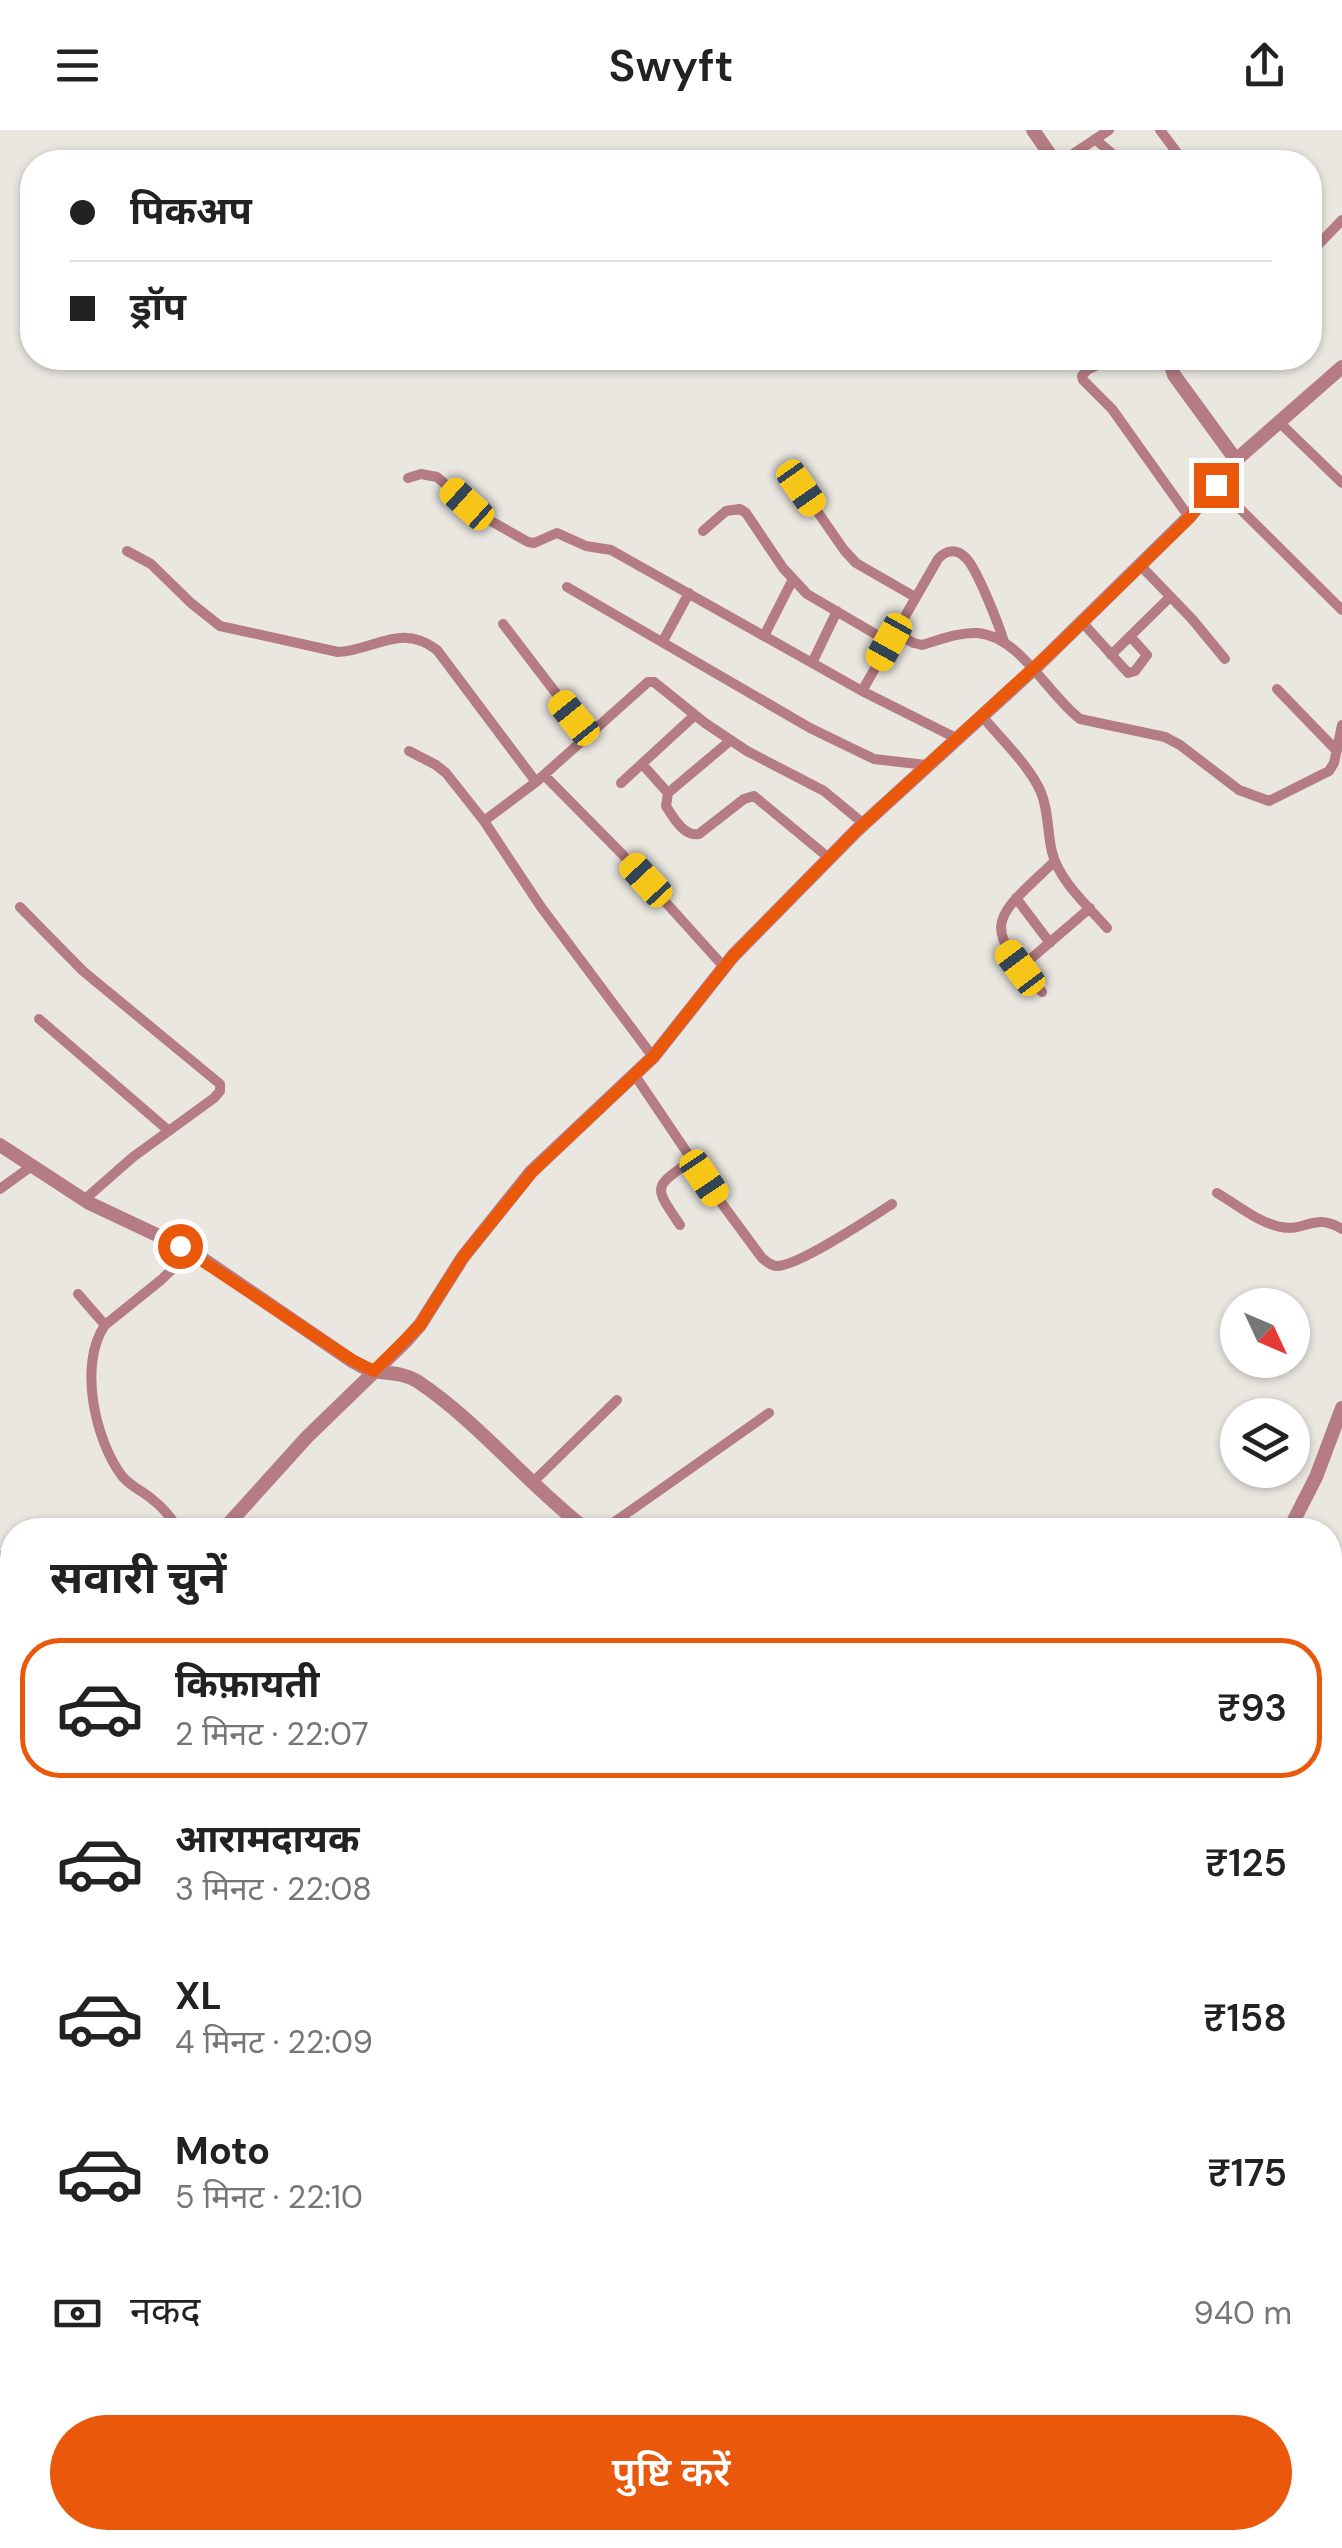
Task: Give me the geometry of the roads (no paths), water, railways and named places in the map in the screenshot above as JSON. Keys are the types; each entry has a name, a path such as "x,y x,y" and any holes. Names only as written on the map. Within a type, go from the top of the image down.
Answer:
{"street":[{"path":"1032,130 1048,150"},
{"path":"1077,150 1108,130"},
{"path":"1095,139 1108,150"},
{"path":"1322,241 1342,220"},
{"path":"1087,370 1083,380 1112,409 1189,518"},
{"path":"1172,370 1236,460"},
{"path":"235,1518 307,1437 420,1325 463,1257 532,1172 653,1057 724,966 864,824 1034,669 1189,518 1236,460 1341,371"},
{"path":"1279,422 1342,484"},
{"path":"408,478 421,474 437,477 482,516 528,542 557,534 586,546 611,550 862,691 956,738"},
{"path":"1216,485 1342,610"},
{"path":"801,488 856,562 915,598"},
{"path":"703,531 726,511 740,509 807,594 837,611 892,638 914,644 978,633 1004,642 1080,719 1165,737 1256,798 1279,797 1329,770 1338,761 1342,726"},
{"path":"862,691 943,554 956,551 969,560 1004,642"},
{"path":"127,552 151,564 208,619 230,630 338,652 407,637 429,643 540,778 634,868 724,966"},
{"path":"1140,565 1225,659"},
{"path":"764,636 793,579"},
{"path":"566,587 810,728 885,762 926,766"},
{"path":"663,641 688,593"},
{"path":"1111,655 1170,597"},
{"path":"812,663 837,611"},
{"path":"1082,622 1128,674 1148,655 1130,636"},
{"path":"503,624 588,735"},
{"path":"484,822 648,682 654,682 747,751 824,791 864,824"},
{"path":"1277,689 1338,761"},
{"path":"621,783 696,715"},
{"path":"982,716 1032,777 1040,792 1059,870 1107,928"},
{"path":"731,740 668,793 666,806 687,832 699,834 754,796 829,858"},
{"path":"409,751 446,773 653,1057"},
{"path":"642,764 668,793"},
{"path":"1042,992 1006,949 1000,927 1016,898 1055,861"},
{"path":"1016,898 1050,943"},
{"path":"20,907 83,971 220,1084 214,1098 84,1200"},
{"path":"1020,968 1090,908"},
{"path":"39,1019 169,1132"},
{"path":"634,1074 770,1265 784,1265 830,1244 892,1204"},
{"path":"0,1146 84,1200 191,1251 352,1360 374,1371 416,1380 573,1518"},
{"path":"680,1224 660,1189 664,1180 692,1160"},
{"path":"0,1189 33,1165"},
{"path":"1217,1193 1276,1226 1291,1228 1321,1220 1342,1229"},
{"path":"171,1518 123,1477 106,1445 90,1382 95,1345 105,1325 191,1251"},
{"path":"78,1294 105,1325"},
{"path":"532,1482 616,1400"},
{"path":"1295,1518 1316,1477 1342,1408"},
{"path":"620,1518 769,1413"}]}
